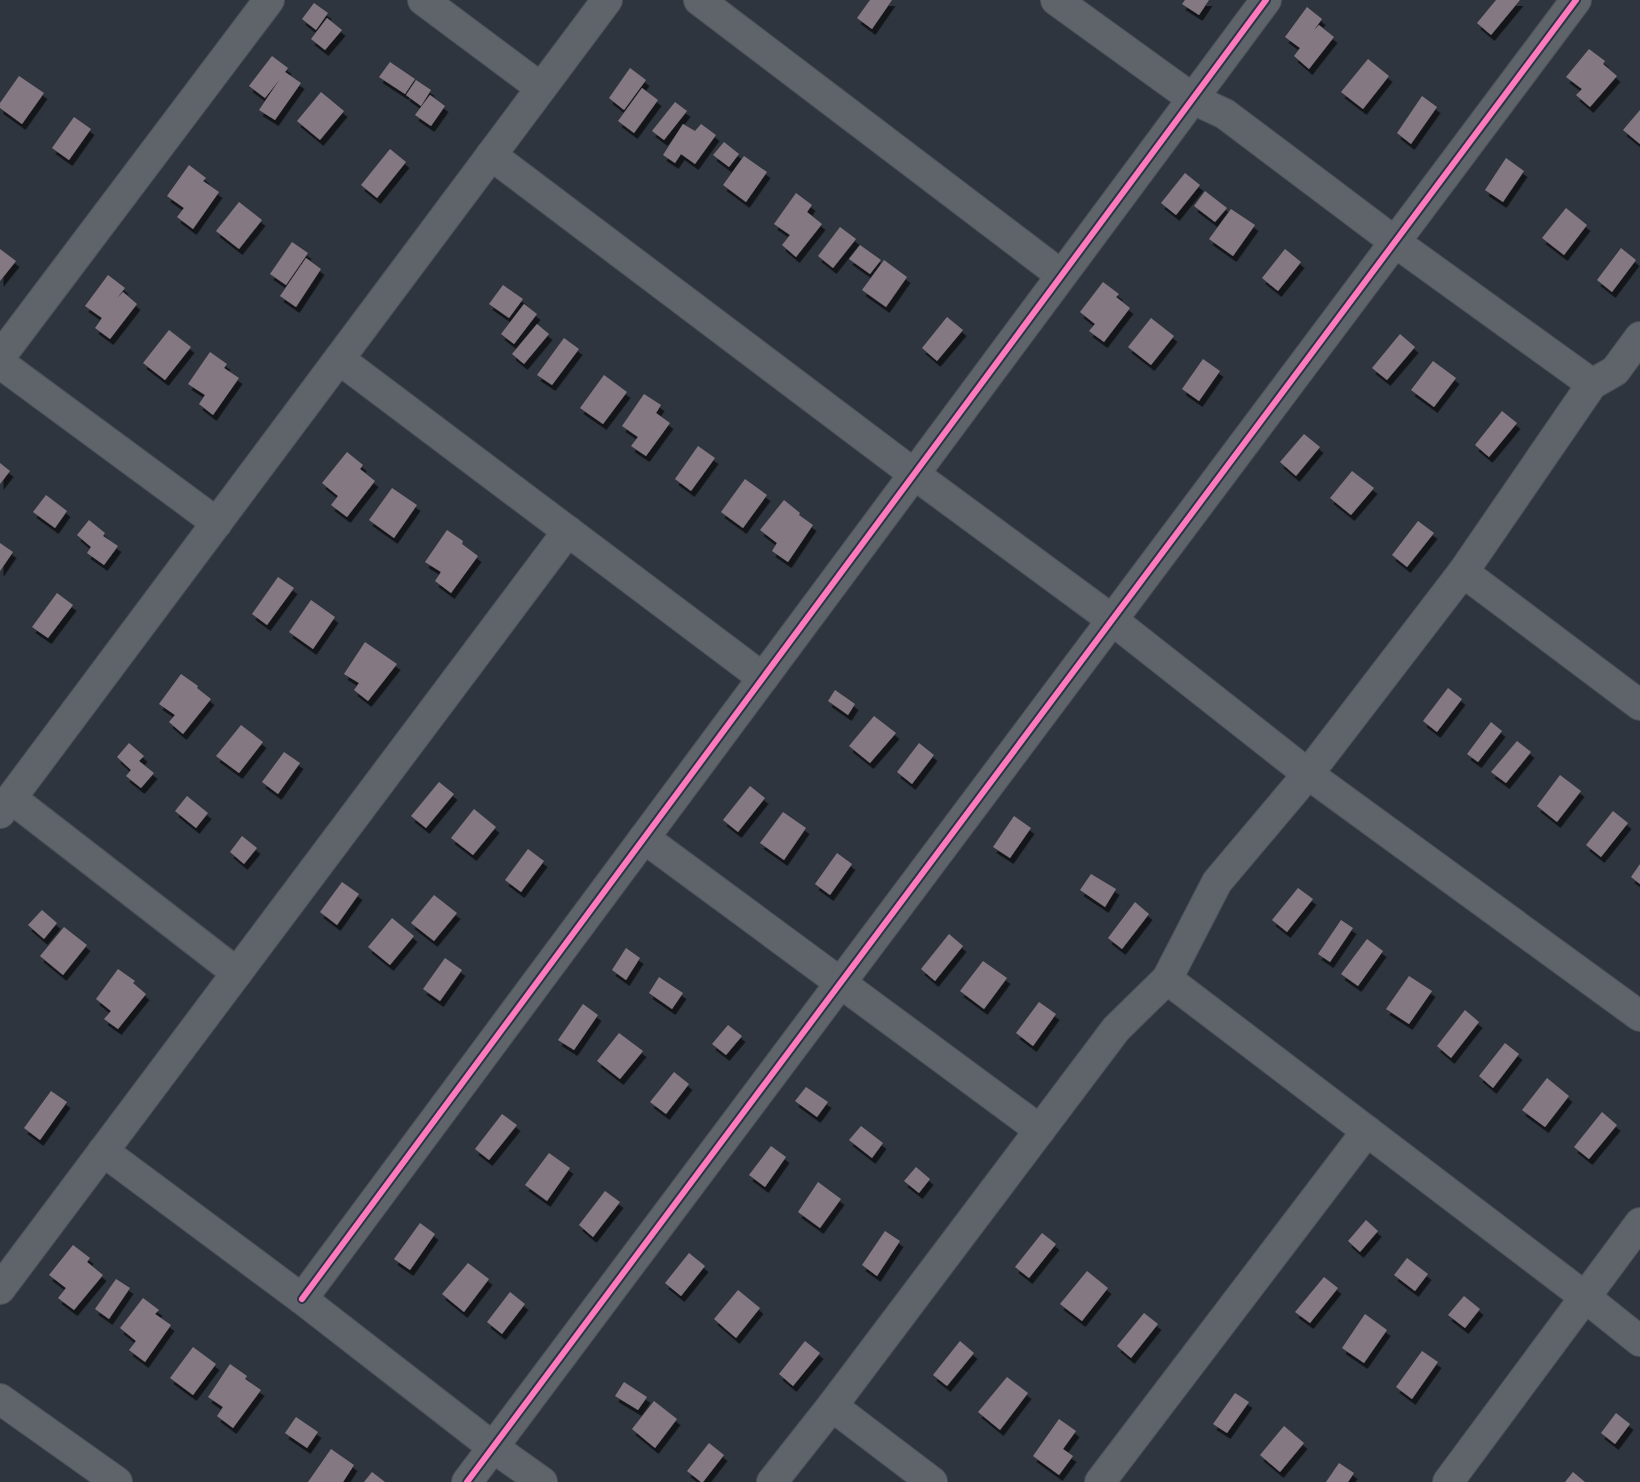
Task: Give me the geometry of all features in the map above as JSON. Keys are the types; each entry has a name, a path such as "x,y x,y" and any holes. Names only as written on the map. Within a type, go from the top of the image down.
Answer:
{"street":[{"path":"0,357 269,0"},
{"path":"423,0 542,87"},
{"path":"237,973 6,805 607,0"},
{"path":"699,0 1061,275"},
{"path":"1056,0 1193,99 1225,114 1395,242 1592,384"},
{"path":"302,1299 1266,0"},
{"path":"467,1482 1576,0"},
{"path":"491,155 914,474 1112,619 1308,774 1640,1016"},
{"path":"772,1482 832,1406 1116,1029 1167,979 1217,882 1308,774 1463,572 1592,384 1615,371 1640,337"},
{"path":"339,359 763,678"},
{"path":"0,363 217,523"},
{"path":"0,1289 568,531"},
{"path":"1463,572 1640,705"},
{"path":"644,838 1040,1130"},
{"path":"1167,979 1640,1341"},
{"path":"1100,1482 1367,1131"},
{"path":"103,1151 542,1482"},
{"path":"1448,1482 1640,1223"},
{"path":"0,1399 117,1482"},
{"path":"832,1406 932,1482"}],"building":[{"path":"870,0 892,0 872,29 857,18"},
{"path":"1185,0 1209,0 1199,15 1182,4"},
{"path":"1496,0 1520,0 1491,35 1477,23"},
{"path":"314,3 328,13 316,30 302,19"},
{"path":"1307,7 1322,19 1314,30 1319,25 1334,37 1309,69 1294,56 1300,48 1285,37"},
{"path":"327,18 342,30 325,50 311,39"},
{"path":"1589,49 1605,61 1603,64 1617,76 1590,107 1576,95 1582,89 1566,77"},
{"path":"272,56 288,68 285,72 301,83 275,120 259,110 280,79 265,98 249,86"},
{"path":"1368,59 1389,76 1363,109 1341,92"},
{"path":"390,62 415,79 405,94 379,77"},
{"path":"630,68 646,80 624,110 609,98"},
{"path":"19,76 44,93 22,124 0,108 0,103"},
{"path":"416,80 431,90 421,106 406,95"},
{"path":"642,88 658,100 634,133 618,121"},
{"path":"321,92 344,111 320,140 297,121"},
{"path":"430,95 445,106 431,126 415,115"},
{"path":"1422,96 1437,107 1411,144 1397,133"},
{"path":"675,102 687,111 664,140 652,131"},
{"path":"1640,110 1640,144 1623,130"},
{"path":"74,117 91,129 69,160 52,148"},
{"path":"683,124 695,131 701,124 716,135 695,164 681,154 675,163 663,155"},
{"path":"724,142 739,154 729,167 713,155"},
{"path":"390,149 406,162 377,198 361,185"},
{"path":"744,156 767,172 746,202 723,185"},
{"path":"1506,158 1524,171 1503,202 1485,190"},
{"path":"189,165 206,178 203,181 219,192 193,229 177,217 184,208 167,196"},
{"path":"1185,173 1200,185 1176,215 1161,203"},
{"path":"1205,191 1227,208 1215,222 1194,206"},
{"path":"796,193 812,205 807,212 822,224 796,257 782,245 790,235 774,224"},
{"path":"239,202 262,220 239,249 216,231"},
{"path":"1566,208 1587,225 1564,255 1542,238"},
{"path":"1231,209 1255,225 1233,256 1209,239"},
{"path":"840,227 856,239 833,268 818,256"},
{"path":"292,242 308,253 286,285 270,274"},
{"path":"860,245 881,260 870,274 849,259"},
{"path":"1621,248 1636,260 1612,292 1597,280"},
{"path":"0,249 16,261 0,281"},
{"path":"1285,249 1301,262 1278,291 1262,278"},
{"path":"306,258 321,269 296,307 280,296"},
{"path":"884,260 907,277 886,307 862,290"},
{"path":"108,275 125,288 117,298 123,292 137,304 110,339 95,328 102,318 85,306"},
{"path":"1103,282 1119,294 1116,297 1130,308 1104,342 1089,331 1095,324 1080,312"},
{"path":"503,285 523,299 509,318 489,304"},
{"path":"524,304 537,314 514,344 501,334"},
{"path":"947,317 963,330 937,361 922,348"},
{"path":"1151,318 1174,336 1151,365 1128,347"},
{"path":"537,324 549,334 524,364 512,354"},
{"path":"169,330 191,347 165,380 143,363"},
{"path":"1400,334 1415,347 1387,380 1372,368"},
{"path":"564,338 579,349 552,385 537,375"},
{"path":"210,352 227,364 224,368 239,378 213,415 199,404 205,395 188,384"},
{"path":"1203,359 1220,371 1199,401 1182,389"},
{"path":"1433,361 1456,378 1434,407 1411,390"},
{"path":"604,375 627,392 603,424 580,408"},
{"path":"644,394 661,405 656,413 670,423 646,456 631,446 638,437 622,426"},
{"path":"1502,411 1517,423 1489,457 1475,445"},
{"path":"1304,434 1320,447 1296,476 1280,462"},
{"path":"698,446 715,458 691,491 675,479"},
{"path":"347,452 363,465 360,469 375,481 347,517 331,505 338,496 322,483"},
{"path":"0,463 10,471 0,484"},
{"path":"1352,471 1374,488 1351,515 1330,498"},
{"path":"745,479 767,495 743,528 721,512"},
{"path":"392,488 417,505 394,538 369,520"},
{"path":"46,495 67,511 55,528 33,512"},
{"path":"784,500 813,525 788,562 772,551 777,543 760,530"},
{"path":"89,520 105,533 103,536 118,546 104,565 87,553 91,547 77,535"},
{"path":"1418,521 1434,533 1407,567 1392,555"},
{"path":"447,530 463,541 462,544 478,556 451,593 435,581 441,572 425,562"},
{"path":"0,543 13,552 0,571"},
{"path":"278,577 294,588 267,625 252,614"},
{"path":"57,593 73,605 48,638 32,627"},
{"path":"311,600 335,617 313,649 289,632"},
{"path":"365,642 397,664 368,701 354,690 359,683 344,674"},
{"path":"181,674 211,699 183,734 169,722 175,715 159,704"},
{"path":"1448,688 1462,699 1437,732 1423,721"},
{"path":"835,690 855,704 848,715 828,701"},
{"path":"874,716 896,733 870,763 849,746"},
{"path":"1491,722 1502,731 1478,762 1467,754"},
{"path":"241,725 263,742 239,773 216,756"},
{"path":"1517,741 1531,752 1506,783 1491,772"},
{"path":"129,743 144,756 139,761 154,773 141,788 126,776 131,770 117,757"},
{"path":"919,743 934,755 912,784 897,772"},
{"path":"284,752 300,763 278,794 262,782"},
{"path":"1560,775 1581,791 1557,822 1537,806"},
{"path":"439,782 454,794 426,828 411,816"},
{"path":"750,786 765,798 738,832 723,820"},
{"path":"187,796 208,813 196,828 175,811"},
{"path":"474,809 496,827 473,855 451,838"},
{"path":"1613,811 1628,823 1601,857 1586,845"},
{"path":"783,812 806,828 784,860 760,843"},
{"path":"1014,816 1031,828 1010,858 993,847"},
{"path":"242,836 257,848 244,864 230,852"},
{"path":"528,849 544,861 521,892 505,880"},
{"path":"837,853 852,864 830,895 815,884"},
{"path":"1640,864 1640,884 1631,877"},
{"path":"1091,874 1116,889 1105,907 1080,890"},
{"path":"342,882 359,894 337,925 320,912"},
{"path":"1298,888 1313,899 1287,932 1272,920"},
{"path":"434,895 457,913 434,941 411,923"},
{"path":"1135,902 1149,914 1122,949 1108,938"},
{"path":"42,910 57,923 44,939 28,925"},
{"path":"392,918 414,936 390,965 368,947"},
{"path":"1341,920 1353,928 1330,962 1318,954"},
{"path":"64,927 87,945 63,975 40,956"},
{"path":"949,934 963,946 935,981 921,969"},
{"path":"1367,939 1383,951 1358,986 1341,974"},
{"path":"626,948 640,958 626,980 612,970"},
{"path":"445,958 462,970 440,1001 423,989"},
{"path":"983,961 1007,978 984,1009 960,991"},
{"path":"118,969 135,981 133,983 146,994 118,1029 104,1019 111,1011 96,999"},
{"path":"1409,976 1432,991 1409,1024 1386,1009"},
{"path":"659,977 683,993 672,1009 649,993"},
{"path":"1039,1002 1056,1014 1033,1046 1016,1033"},
{"path":"583,1004 598,1015 574,1050 558,1040"},
{"path":"1465,1010 1479,1022 1451,1058 1437,1046"},
{"path":"728,1025 742,1036 726,1055 712,1044"},
{"path":"619,1033 643,1051 620,1079 597,1061"},
{"path":"1505,1043 1519,1054 1493,1088 1479,1076"},
{"path":"674,1072 689,1084 666,1114 650,1102"},
{"path":"1547,1078 1569,1096 1545,1127 1522,1110"},
{"path":"806,1087 828,1102 817,1117 795,1101"},
{"path":"51,1091 67,1102 40,1140 24,1128"},
{"path":"1602,1112 1617,1125 1589,1159 1574,1147"},
{"path":"502,1114 517,1125 489,1160 475,1149"},
{"path":"861,1126 883,1143 872,1158 849,1140"},
{"path":"771,1146 786,1157 765,1187 749,1175"},
{"path":"549,1153 570,1168 547,1201 525,1185"},
{"path":"916,1167 930,1179 919,1193 904,1181"},
{"path":"818,1182 841,1199 820,1228 798,1212"},
{"path":"605,1191 620,1202 593,1237 579,1225"},
{"path":"1366,1220 1378,1231 1360,1252 1348,1241"},
{"path":"420,1223 435,1234 410,1270 394,1259"},
{"path":"885,1231 900,1241 877,1276 862,1265"},
{"path":"1042,1233 1056,1244 1029,1278 1015,1267"},
{"path":"73,1245 90,1258 87,1262 103,1275 74,1310 58,1298 66,1288 49,1275"},
{"path":"689,1253 705,1266 681,1296 665,1283"},
{"path":"1407,1258 1428,1274 1415,1291 1394,1275"},
{"path":"468,1263 489,1279 464,1312 442,1294"},
{"path":"1087,1271 1108,1288 1082,1321 1060,1304"},
{"path":"1324,1277 1338,1288 1310,1323 1295,1312"},
{"path":"116,1279 130,1288 109,1319 95,1309"},
{"path":"738,1290 760,1308 736,1338 714,1319"},
{"path":"510,1292 525,1304 502,1334 487,1322"},
{"path":"1464,1296 1480,1309 1465,1328 1448,1315"},
{"path":"143,1298 159,1310 155,1314 171,1325 145,1362 129,1350 136,1341 120,1328"},
{"path":"1144,1313 1158,1324 1131,1358 1117,1346"},
{"path":"1365,1314 1387,1330 1364,1363 1342,1348"},
{"path":"805,1341 820,1353 793,1386 779,1374"},
{"path":"960,1341 974,1353 947,1386 933,1375"},
{"path":"193,1347 216,1364 193,1395 170,1378"},
{"path":"1422,1351 1438,1362 1412,1399 1396,1387"},
{"path":"230,1364 247,1376 245,1379 261,1390 233,1428 217,1416 223,1407 208,1397"},
{"path":"1007,1377 1028,1393 1000,1430 978,1412"},
{"path":"624,1382 647,1397 638,1410 615,1396"},
{"path":"1235,1393 1249,1402 1227,1433 1213,1424"},
{"path":"654,1401 677,1419 655,1448 632,1429"},
{"path":"1616,1413 1630,1424 1615,1444 1601,1433"},
{"path":"296,1417 318,1432 307,1448 285,1433"},
{"path":"1059,1419 1076,1431 1063,1449 1073,1456 1059,1475 1033,1456"},
{"path":"1284,1426 1304,1443 1280,1472 1260,1455"},
{"path":"709,1443 724,1455 701,1482 687,1471"},
{"path":"331,1449 354,1465 343,1482 308,1482"},
{"path":"1339,1463 1354,1473 1348,1482 1326,1482"},
{"path":"372,1472 385,1482 364,1482"},
{"path":"1573,1472 1585,1482 1565,1482"}],"cycle path":[{"path":"302,1299 1266,0"},
{"path":"467,1482 1576,0"}]}
